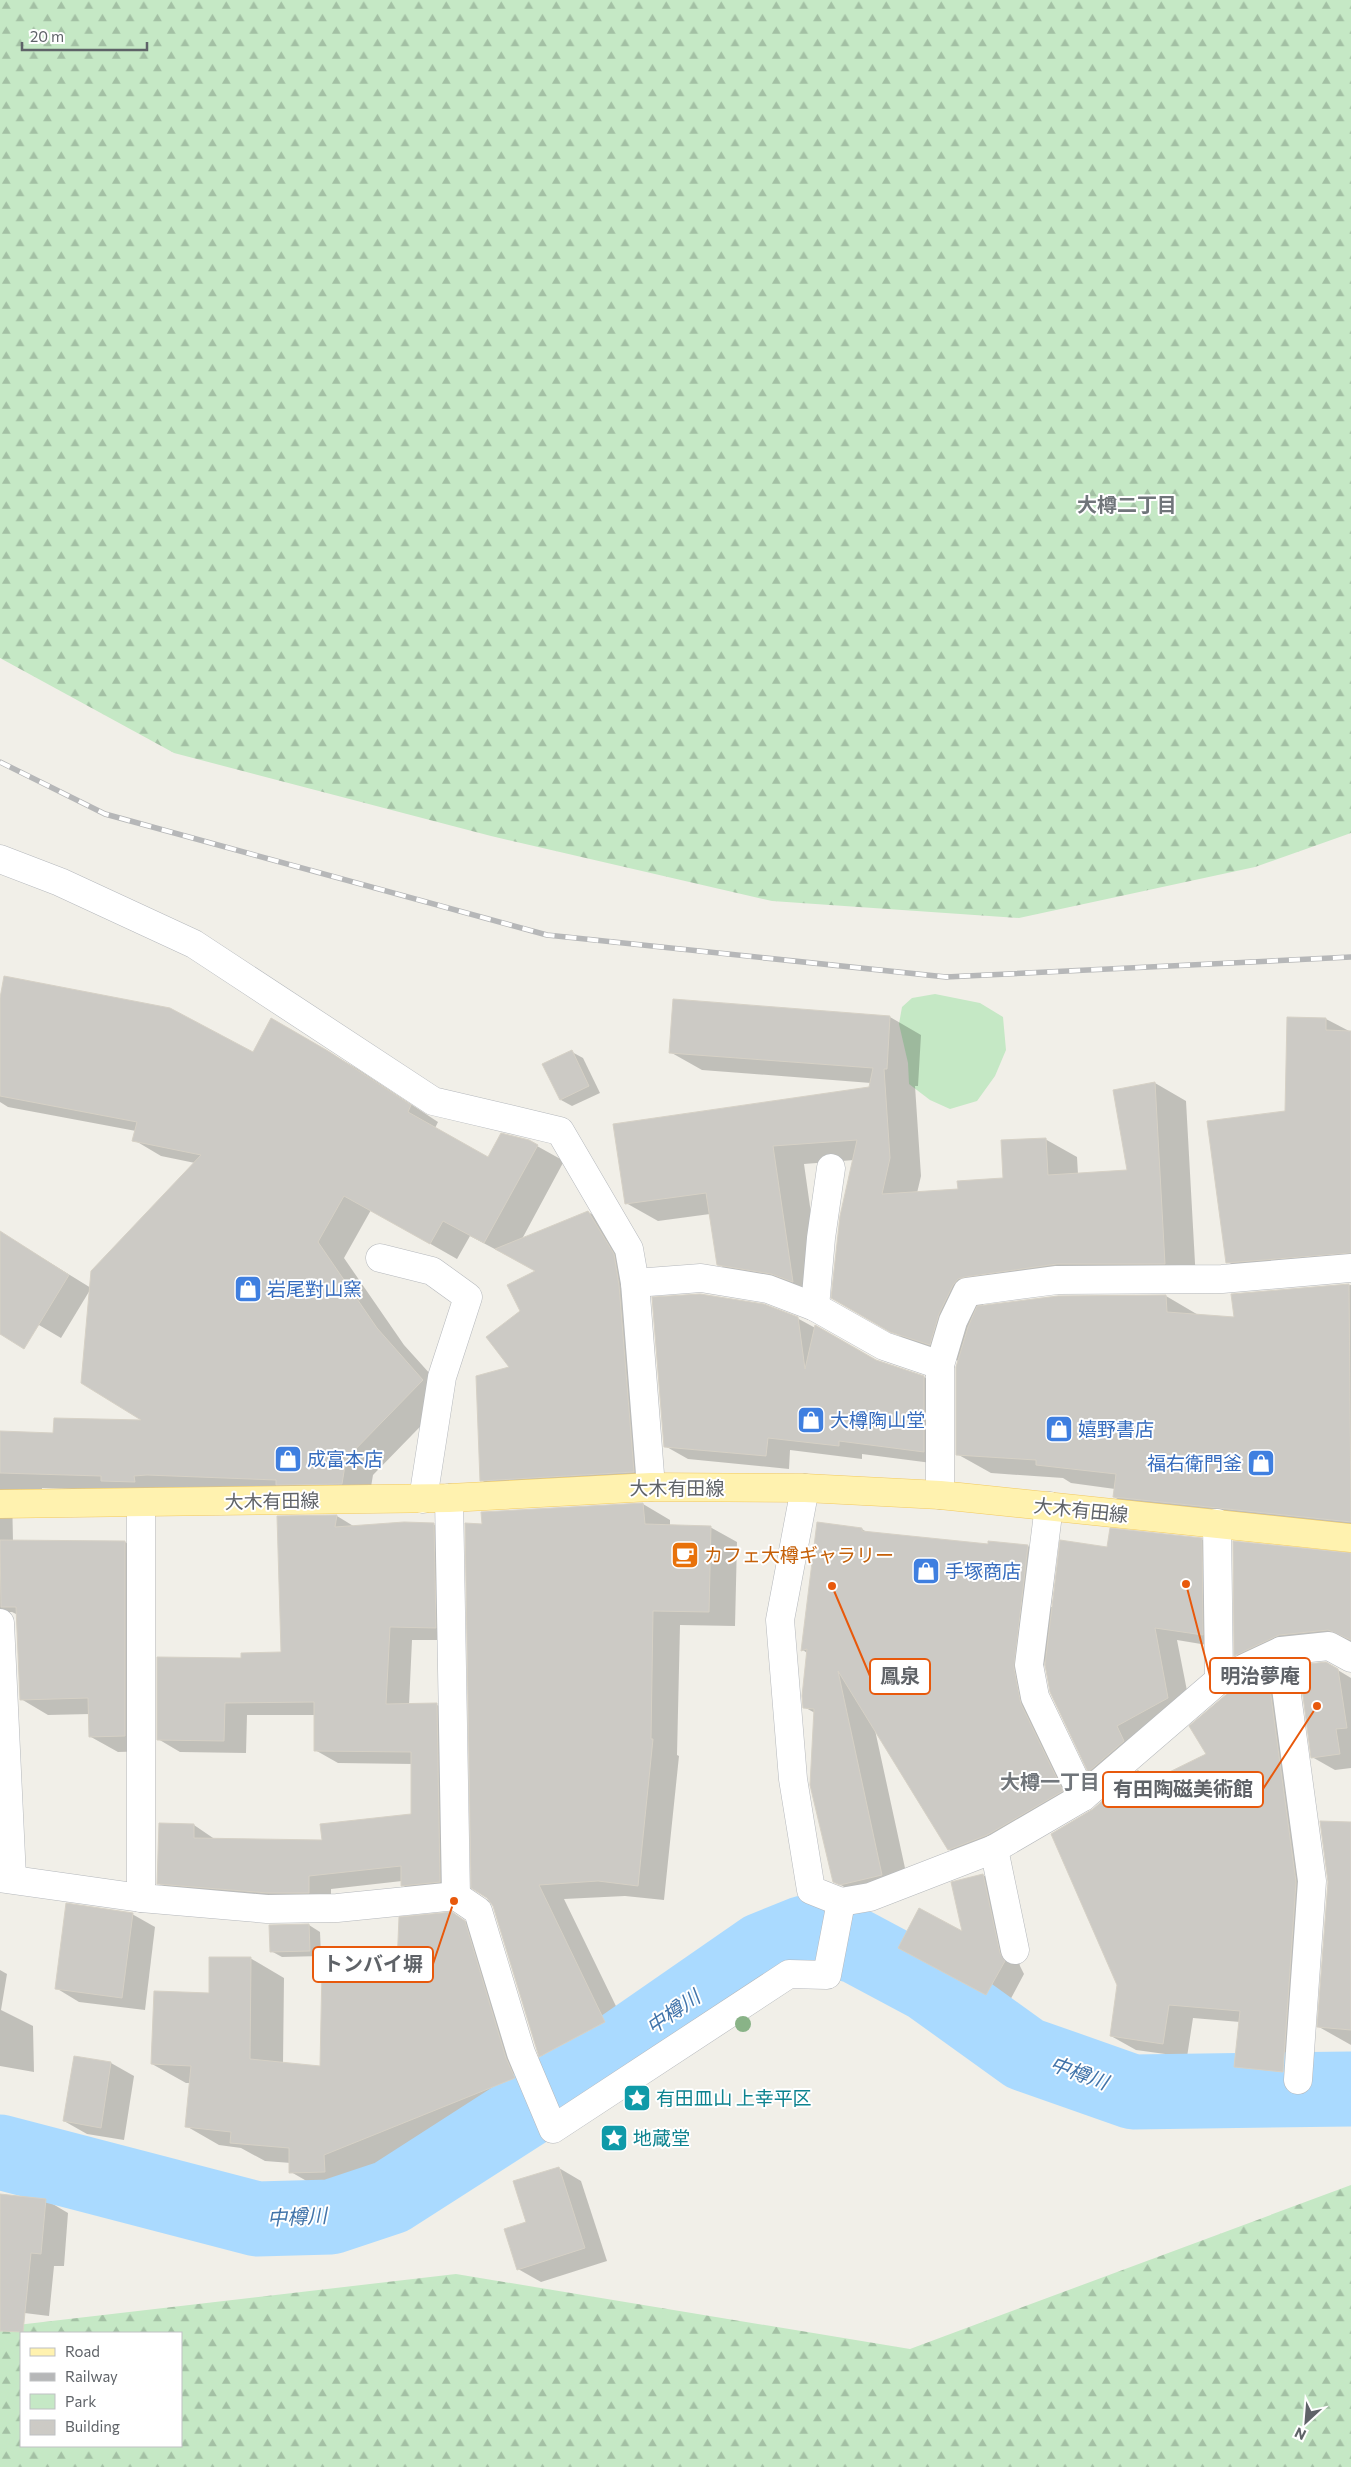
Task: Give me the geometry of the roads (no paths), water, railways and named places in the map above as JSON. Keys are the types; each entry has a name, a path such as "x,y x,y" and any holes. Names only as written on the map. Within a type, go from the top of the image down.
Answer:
{"main road":[{"name":"大木有田線","path":"0,1504 436,1498 651,1486 805,1488 940,1496 1351,1538"}],"street":[{"path":"0,859 60,882 194,944 433,1101 560,1130 628,1249 635,1283 651,1486"},
{"path":"815,1307 821,1238 831,1168"},
{"path":"380,1258 432,1271 468,1297 442,1377 436,1498 456,1896"},
{"path":"940,1496 940,1365 953,1320 967,1292 1057,1280 1222,1278 1351,1268"},
{"path":"635,1283 701,1278 768,1289 815,1307 884,1346 940,1365"},
{"path":"805,1488 780,1620 793,1779 811,1890 840,1909"},
{"path":"141,1503 141,1898"},
{"path":"1049,1506 1029,1665 1035,1697 1083,1797"},
{"path":"1217,1523 1216,1618 1219,1680"},
{"path":"0,1623 6,1878 141,1898 266,1909 328,1908 456,1896 478,1911 521,2053 554,2130 789,1974 827,1975 840,1909"},
{"path":"840,1909 994,1849 1083,1797 1219,1680 1281,1651 1329,1646 1351,1658"},
{"path":"1281,1651 1312,1881 1298,2080"},
{"path":"994,1849 1015,1950"}],"waterway":[{"name":"中樽川","path":"0,2152 257,2219 331,2217 391,2197 589,2070 762,1950 804,1933 856,1946 929,1985 1025,2054 1133,2092 1351,2089"}],"railway":[{"path":"0,762 105,814 547,935 946,977 1351,957"}],"place":[{"name":"岩尾對山窯","path":"248,1289"},
{"name":"大樽陶山堂","path":"811,1420"},
{"name":"嬉野書店","path":"1059,1429"},
{"name":"成富本店","path":"288,1459"},
{"name":"福右衛門釜","path":"1261,1463"},
{"name":"カフェ大樽ギャラリー","path":"685,1555"},
{"name":"手塚商店","path":"926,1571"},
{"name":"明治夢庵","path":"1186,1584"},
{"name":"鳳泉","path":"832,1586"},
{"name":"有田陶磁美術館","path":"1317,1706"},
{"name":"トンバイ塀","path":"454,1901"},
{"name":"有田皿山 上幸平区","path":"637,2098"},
{"name":"地蔵堂","path":"614,2138"}],"district":[{"name":"大樽二丁目","path":"1127,505"},
{"name":"大樽一丁目","path":"1050,1782"}]}
